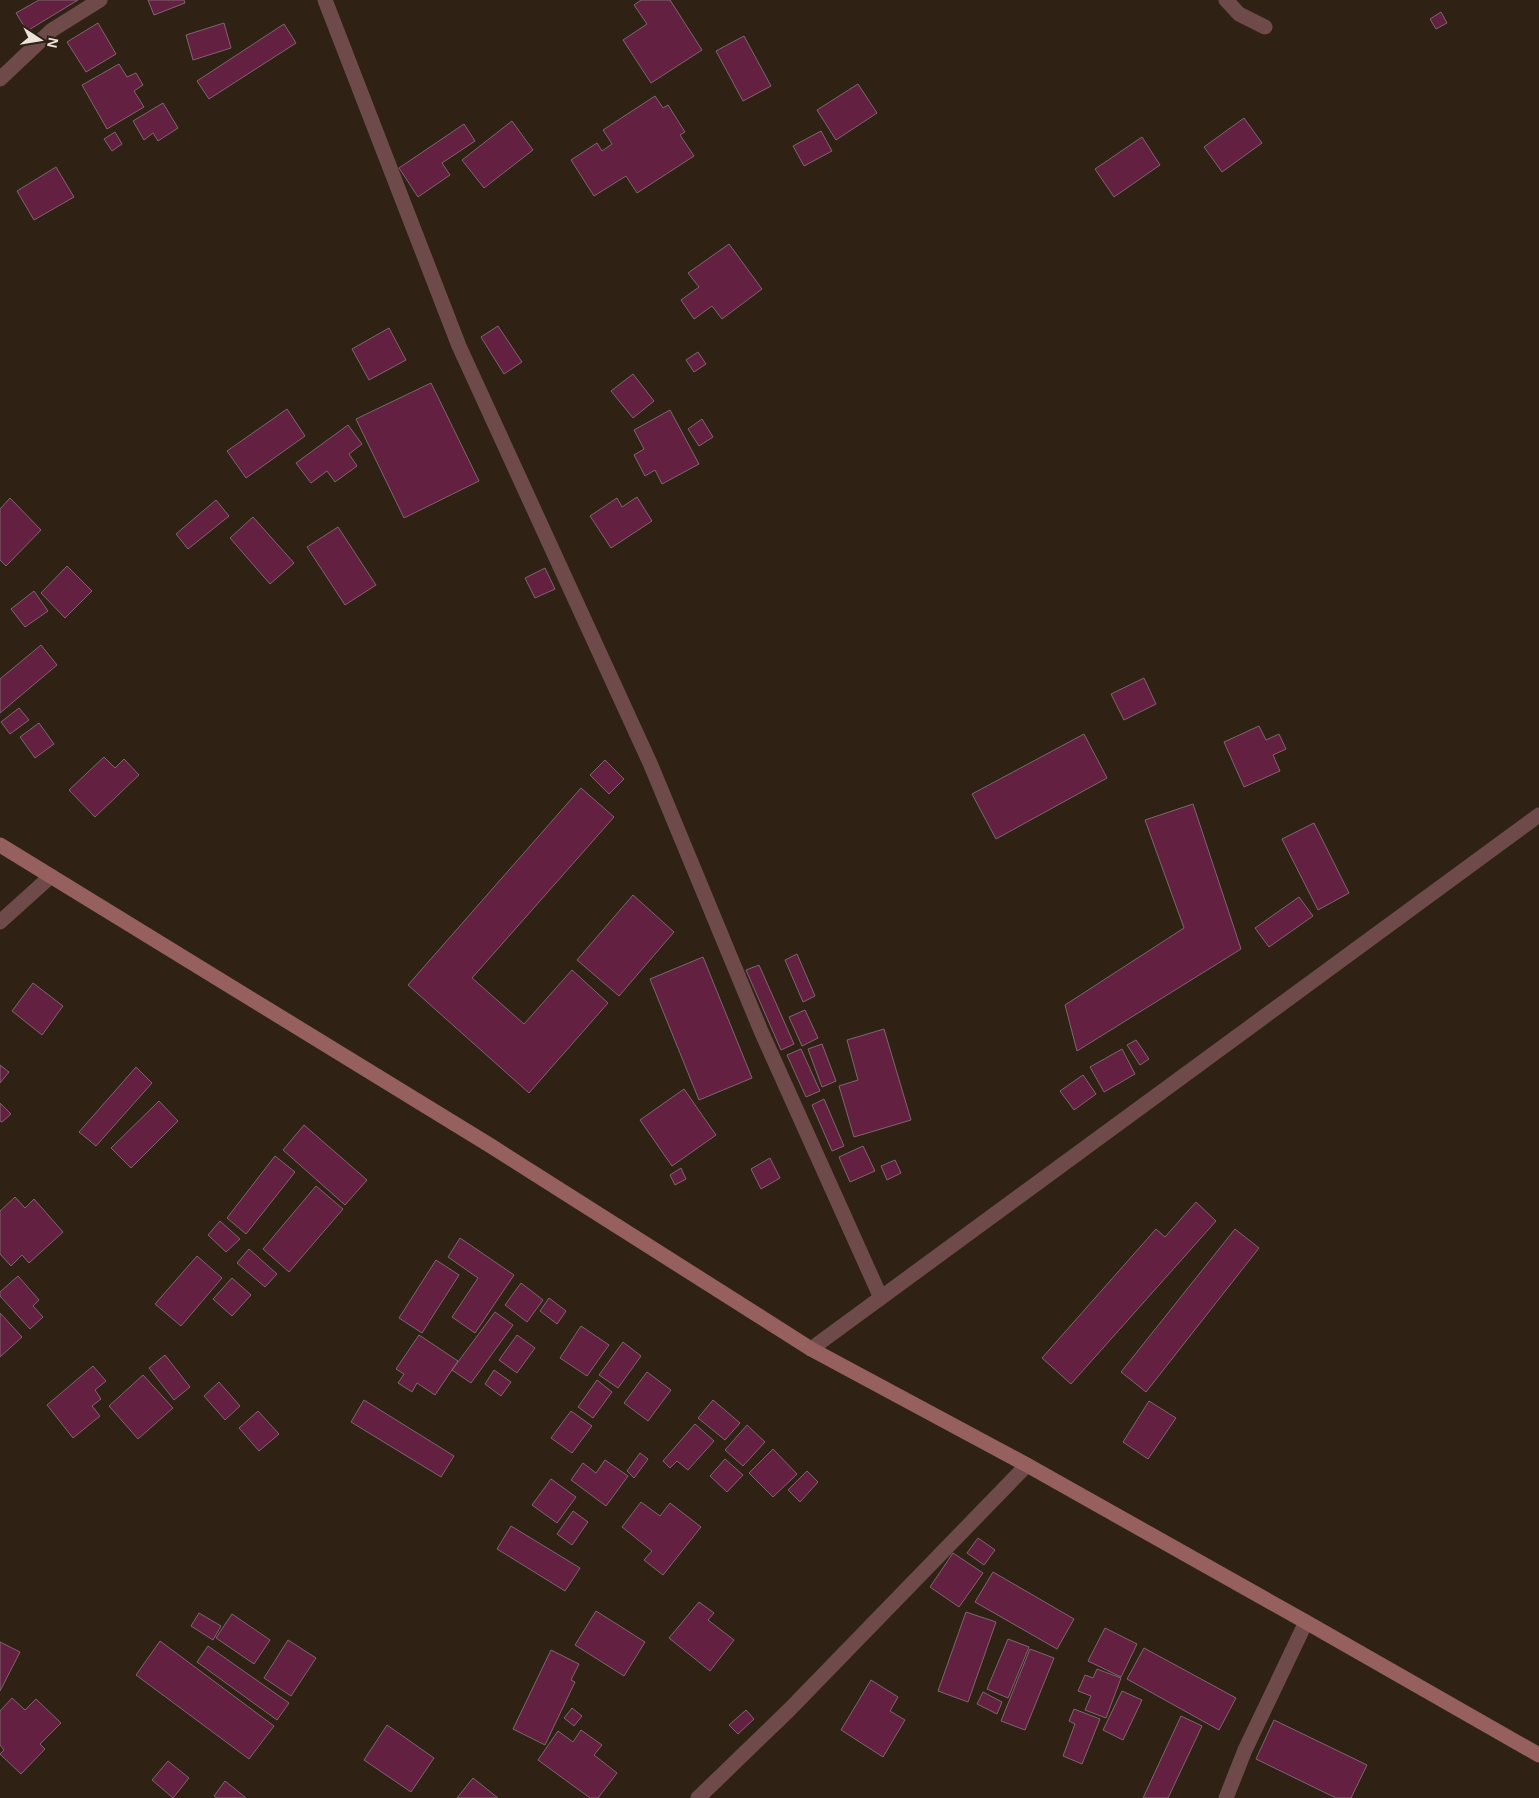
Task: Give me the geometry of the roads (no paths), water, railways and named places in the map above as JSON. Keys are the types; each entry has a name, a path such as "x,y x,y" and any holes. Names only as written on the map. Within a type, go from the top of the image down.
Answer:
{"street":[{"path":"0,78 52,30 100,0"},
{"path":"325,0 459,346 650,764 761,1031 881,1298"},
{"path":"1226,0 1239,14 1265,27"},
{"path":"812,1349 1539,815"},
{"path":"0,845 482,1141 812,1349 1027,1466 1539,1755"},
{"path":"0,922 51,876"},
{"path":"698,1798 790,1709 1027,1466"},
{"path":"1226,1798 1246,1750 1306,1622"}]}
